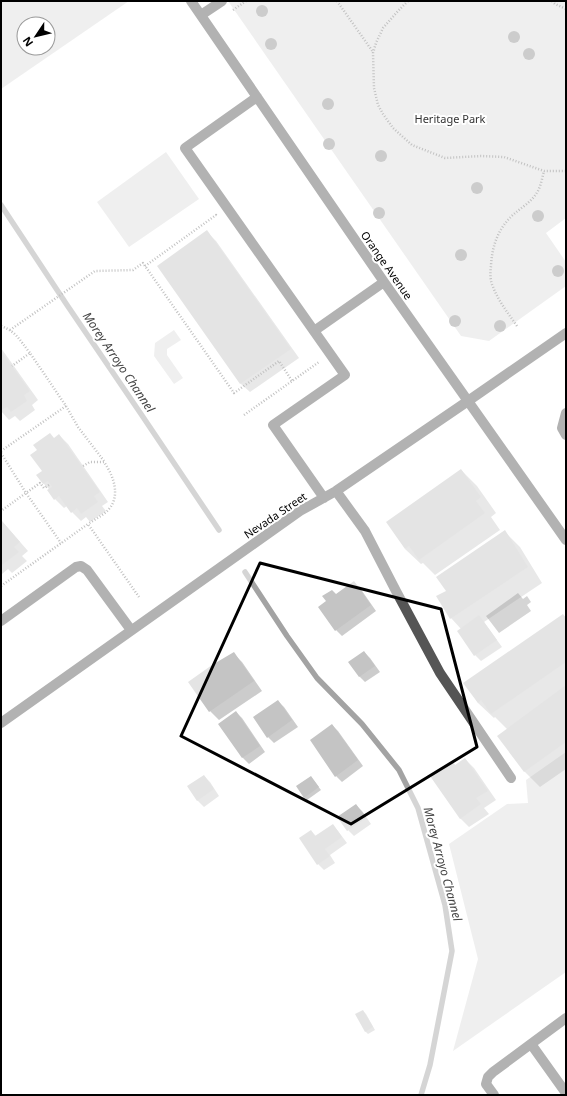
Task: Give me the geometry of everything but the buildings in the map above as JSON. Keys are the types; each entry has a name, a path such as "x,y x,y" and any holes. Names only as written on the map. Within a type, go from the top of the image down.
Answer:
{"street":[{"name":"Orange Avenue","path":"191,1 384,282 566,540"},
{"path":"201,15 222,1"},
{"path":"257,97 185,148 345,375 273,425 324,498"},
{"path":"314,331 384,282"},
{"name":"Nevada Street","path":"1,722 300,511 336,491 566,333"},
{"path":"566,413 562,428 566,435"},
{"path":"336,491 365,531 440,673 511,778"},
{"path":"1,621 76,567 81,566 87,570 131,630"},
{"path":"494,1095 486,1084 488,1077 566,1018"},
{"path":"531,1044 566,1093"}],"path":[{"path":"231,11 246,1"},
{"path":"337,1 373,53"},
{"path":"408,1 383,28 373,53 374,88 378,105 393,128 412,145 445,158 481,156 504,157 544,171 566,171"},
{"path":"552,1 566,9"},
{"path":"517,326 501,304 492,286 490,276 492,254 494,244 502,228 513,215 536,194 544,171"},
{"path":"145,266 216,215 220,222"},
{"path":"10,330 95,271 134,270 143,263 234,393 279,361 292,381"},
{"path":"1,326 10,330 17,336 66,406 78,427 108,467 115,485 115,498 105,513 88,524"},
{"path":"12,366 30,354"},
{"path":"244,415 319,362 315,356"},
{"path":"61,543 26,493 1,452 66,406"},
{"path":"83,466 90,462 104,462"},
{"path":"1,511 40,483 44,488 50,485"}],"highlighted area":[{"path":"260,563 441,609 477,747 351,824 181,736"}],"green space":[{"path":"1,1 129,1 56,51 56,16 16,16 16,56 49,56 1,89"},
{"name":"Heritage Park","path":"228,1 566,1 566,218 546,233 566,262 566,286 489,341 461,336"},
{"path":"166,152 199,199 129,247 97,202"},
{"path":"174,330 181,340 167,349 167,355 183,378 174,384 154,356 155,343"},
{"path":"566,752 566,972 453,1051 478,959 449,844 507,804 528,803 526,780"}],"shaded area":[{"path":"518,593 523,599 527,596 531,602 527,605 531,611 499,633 486,616"}],"waterway":[{"name":"Morey Arroyo Channel","path":"1,205 219,530"},
{"name":"Morey Arroyo Channel","path":"245,572 287,636 317,678 362,724 399,770 418,808 445,905 452,951 430,1065 421,1095"}]}
